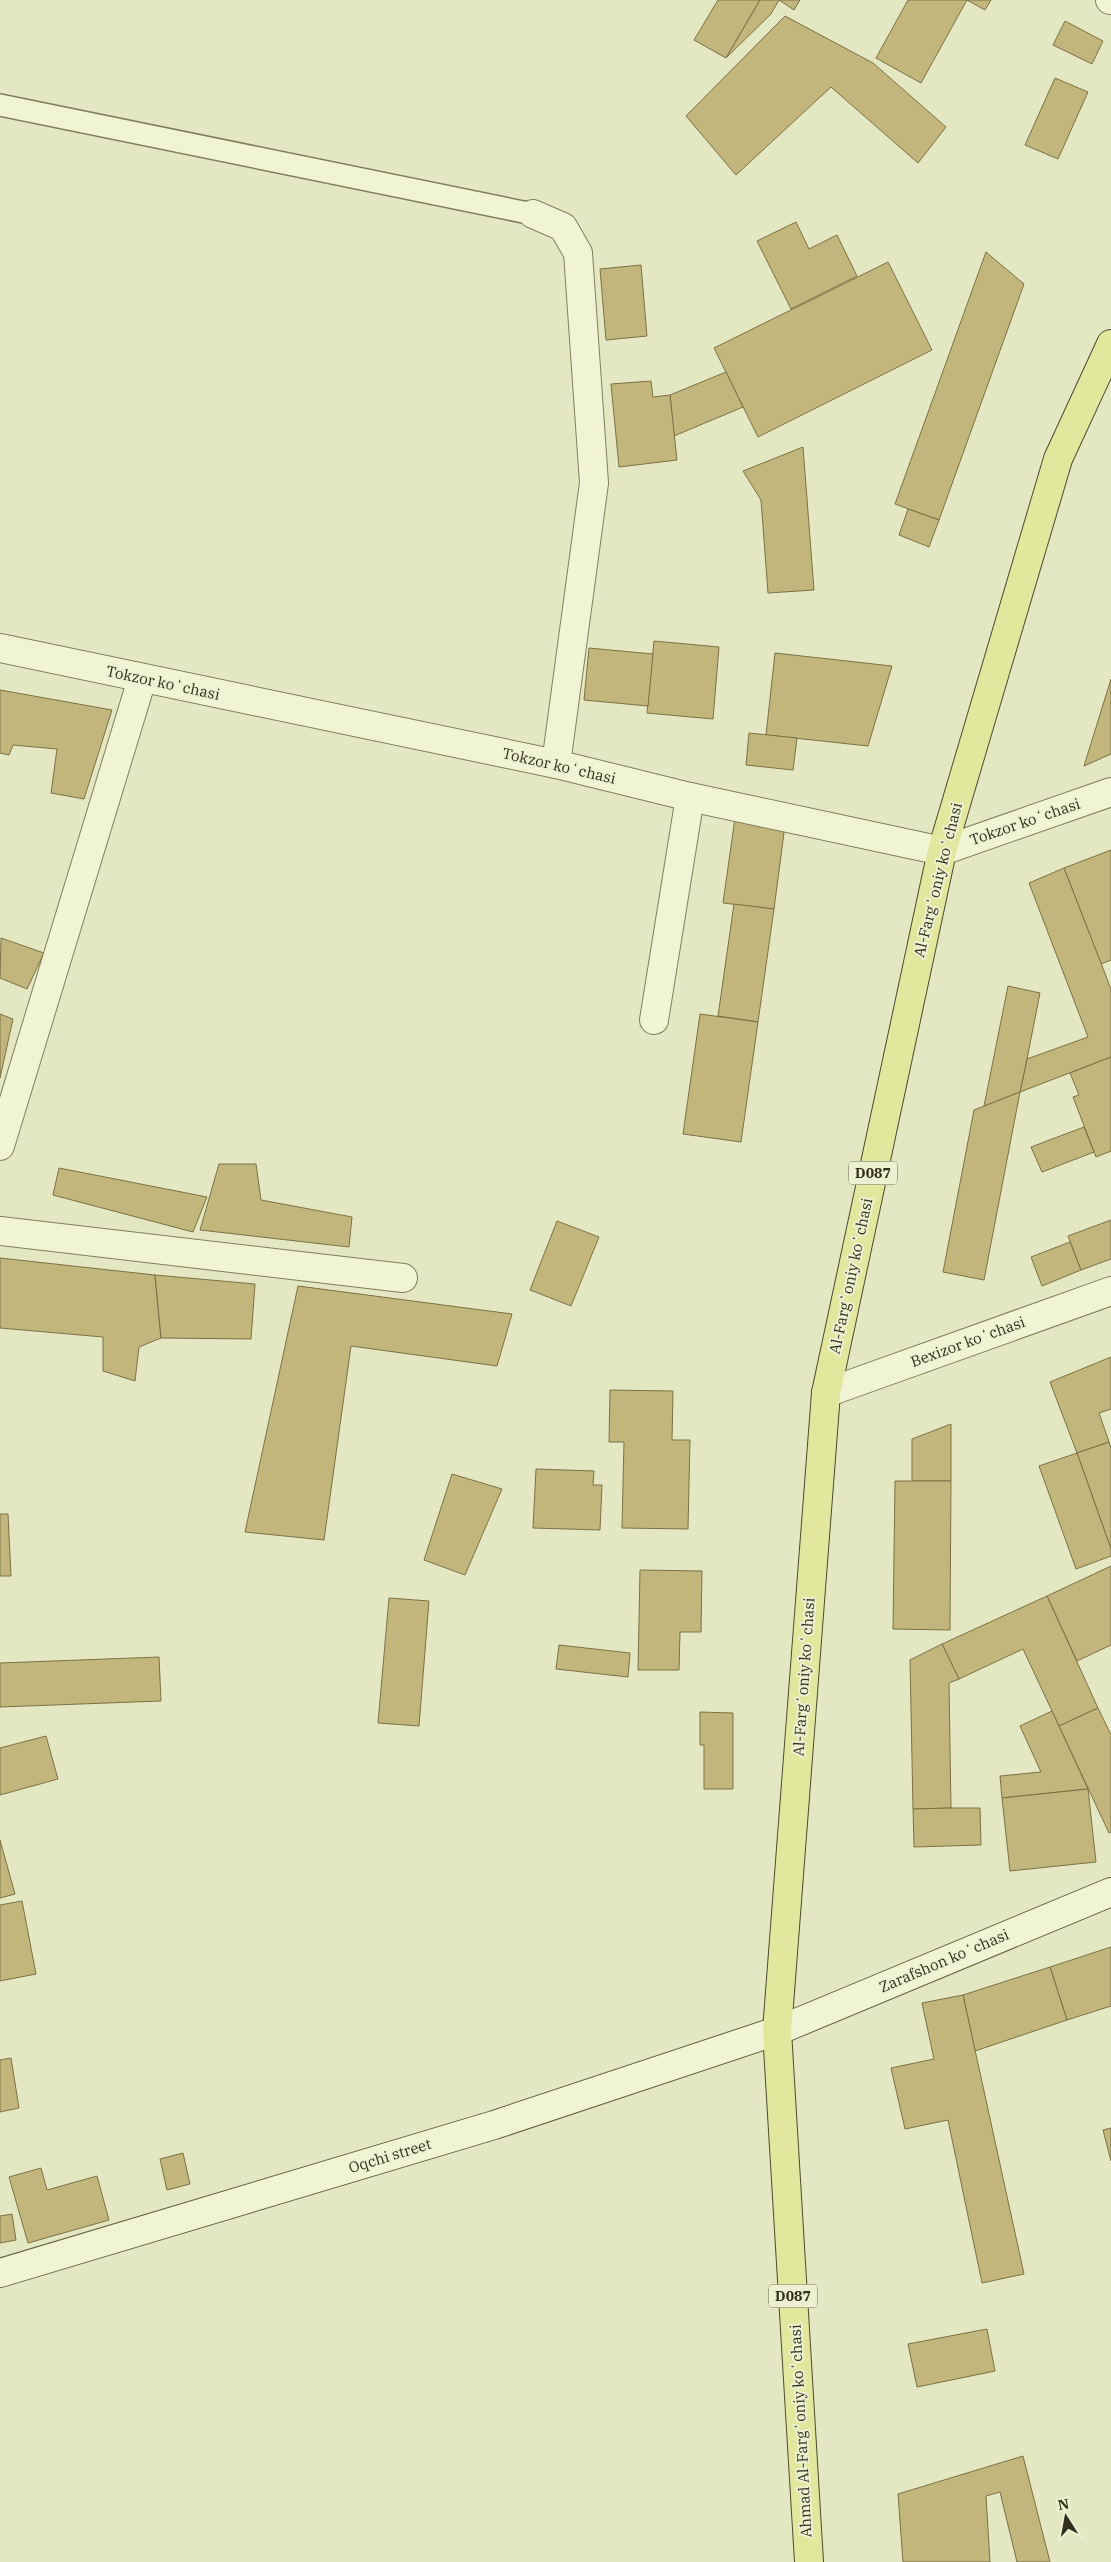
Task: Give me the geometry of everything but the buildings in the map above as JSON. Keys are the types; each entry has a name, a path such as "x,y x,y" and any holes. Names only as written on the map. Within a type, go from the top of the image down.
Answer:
{"main road":[{"name":"Al-Fargʻoniy koʻchasi","path":"777,2031 826,1393 942,851 1058,459 1111,344"},
{"name":"Ahmad Al-Fargʻoniy koʻchasi","path":"777,2031 808,2562"}],"street":[{"path":"533,214 563,227 578,253 594,483 556,764"},
{"name":"Tokzor koʻchasi","path":"0,648 556,764 690,797 942,851 1111,792"},
{"path":"0,1146 142,679"},
{"path":"654,1020 690,797"},
{"path":"0,1232 403,1278"},
{"name":"Bexizor koʻchasi","path":"826,1393 1111,1291"},
{"name":"Zarafshon koʻchasi","path":"777,2031 1111,1892"},
{"name":"Oqchi street","path":"0,2273 494,2125 777,2031"}],"lane":[{"path":"0,105 533,214"}]}
